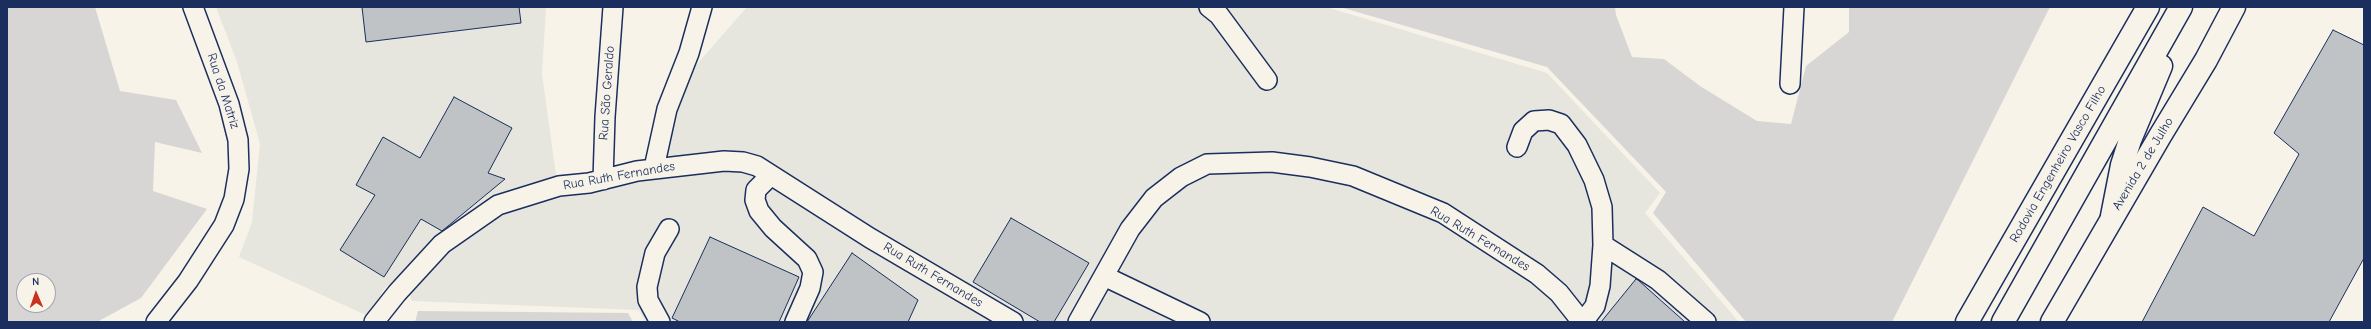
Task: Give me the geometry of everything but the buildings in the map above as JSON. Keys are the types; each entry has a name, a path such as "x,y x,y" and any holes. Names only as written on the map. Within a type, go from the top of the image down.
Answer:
{"main road":[{"name":"Rodovia Engenheiro Vasco Filho","path":"1967,322 2148,7"},
{"path":"2112,216 2122,165 2130,140 2164,58 2182,7"},
{"path":"2003,322 2182,7"},
{"name":"Avenida 2 de Julho","path":"2052,322 2112,216 2206,60 2234,7"}],"street":[{"name":"Rua da Matriz","path":"156,322 188,281 224,225 234,199 238,169 238,140 229,104 193,7"},
{"name":"Rua São Geraldo","path":"603,180 605,117 613,7"},
{"path":"654,168 667,109 689,53 702,7"},
{"path":"1209,7 1219,15 1267,80"},
{"path":"1790,84 1794,7"},
{"path":"1517,147 1523,131 1534,121 1549,120 1561,124 1577,146 1594,180 1602,207 1603,245 1600,286 1595,306 1583,322"},
{"name":"Rua Ruth Fernandes","path":"374,322 397,293 442,244 498,205 559,186 603,180 654,168 724,161 743,162 757,166 877,242 1013,322"},
{"name":"Rua Ruth Fernandes","path":"1078,322 1130,229 1154,198 1181,177 1207,164 1272,162 1310,167 1353,176 1443,213 1537,274 1559,293 1583,322"},
{"path":"771,175 756,190 755,200 759,211 773,228 807,259 813,272 810,288 795,322"},
{"path":"660,322 648,300 647,287 655,253 669,229"},
{"path":"1603,245 1658,280 1706,322"},
{"path":"1104,276 1200,322"}],"shaded area":[{"path":"7,7 95,7 120,91 176,100 202,153 155,142 153,191 207,209 141,298 97,322 7,322"},
{"path":"216,7 546,7 542,74 556,175 610,170 660,158 685,78 747,7 1326,7 1547,73 1660,193 1645,213 1739,322 645,322 639,310 412,301 405,280 397,278 385,288 368,316 239,257 252,222 260,144 237,62"},
{"path":"1340,7 1615,7 1616,15 1632,57 1664,59 1700,86 1757,121 1791,124 1806,66 1849,32 1849,7 2050,7 1892,322 1746,322 1653,213 1666,192 1547,67"},
{"path":"418,311 628,313 633,322 415,322"}]}
